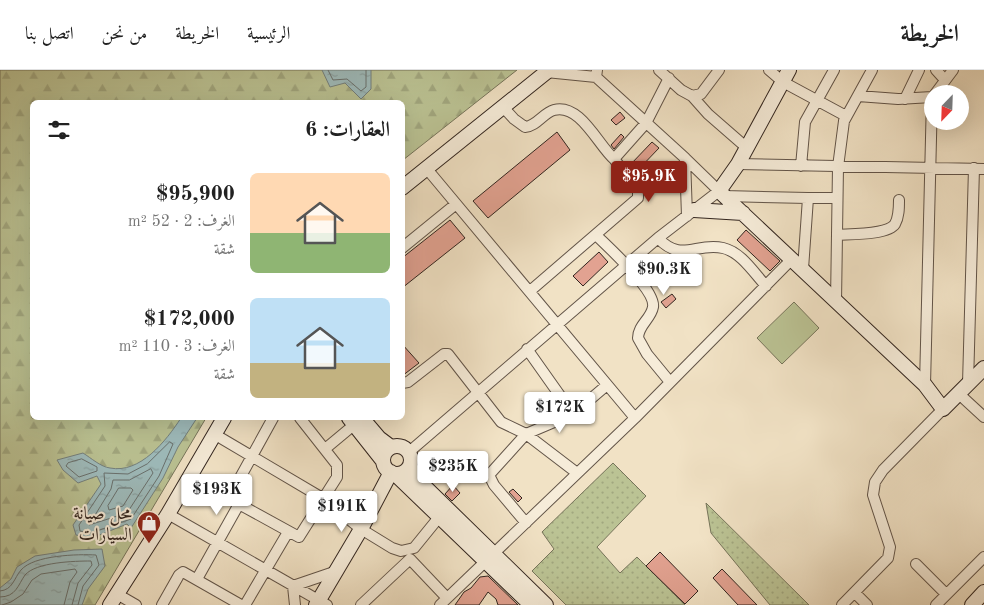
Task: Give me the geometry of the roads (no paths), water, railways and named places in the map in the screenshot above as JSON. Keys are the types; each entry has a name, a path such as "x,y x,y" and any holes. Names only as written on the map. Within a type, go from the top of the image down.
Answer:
{"street":[{"path":"659,70 692,96 708,114 746,148"},
{"path":"769,70 786,76 818,101 846,116"},
{"path":"801,166 805,122 834,70"},
{"path":"836,302 838,167 846,116 872,70"},
{"path":"905,99 919,70"},
{"path":"936,70 945,80"},
{"path":"941,85 954,70"},
{"path":"405,186 547,71 596,74 925,385 942,409"},
{"path":"692,96 701,94 718,71"},
{"path":"390,469 404,472 409,459 476,392 658,238 691,213 721,194 786,76"},
{"path":"614,159 646,123 669,78"},
{"path":"858,96 905,99 924,98"},
{"path":"504,107 519,124 525,127 535,123 548,112 556,109 567,110 590,128 600,144 638,189 638,198 530,291"},
{"path":"925,385 932,130"},
{"path":"685,158 691,213"},
{"path":"738,164 979,168 964,389 984,418"},
{"path":"426,169 635,418"},
{"path":"721,194 837,198"},
{"path":"803,269 808,198"},
{"path":"837,234 882,232 890,229 896,222 899,200"},
{"path":"405,246 456,204"},
{"path":"691,213 743,213"},
{"path":"596,235 626,265 653,302 653,309 641,325 638,338 647,354 670,382"},
{"path":"658,238 666,246 676,251 723,248 745,262 766,286"},
{"path":"214,434 324,499 361,529 392,548 409,555 443,601 635,418 792,259"},
{"path":"527,349 573,414"},
{"path":"405,382 411,380 446,354 501,422 526,434 577,473"},
{"path":"842,605 890,554 889,540 873,494 877,476 984,368"},
{"path":"526,523 494,485 489,475 526,434 573,414 608,385"},
{"path":"136,605 113,600 168,514 223,420"},
{"path":"272,420 230,492 230,496 239,504 296,537 303,534 338,472 337,465 302,420"},
{"path":"358,420 391,447"},
{"path":"325,449 358,420"},
{"path":"358,420 390,469 440,516 546,605"},
{"path":"168,514 218,541 320,604 336,571 361,529 390,469 385,452 391,447 401,446 419,481 531,605"},
{"path":"197,579 239,504"},
{"path":"361,605 409,555 440,516"},
{"path":"245,605 264,569 288,532"},
{"path":"936,605 984,556"},
{"path":"916,564 946,594"},
{"path":"293,586 336,571"},
{"path":"162,605 181,573 197,579 241,605"},
{"path":"293,586 295,605"},
{"path":"972,605 984,592"},
{"path":"855,593 867,605"}],"water":[{"path":"322,70 371,70 371,89 361,99 345,83 330,87"},
{"path":"180,420 196,420 178,447 163,478 131,528 127,524 92,538 76,535 73,525 101,484 97,476 78,483 63,470 57,460 83,453 107,467 121,469 142,461 160,446"},
{"path":"102,549 105,566 88,589 82,605 0,605 0,588 11,579 17,567 35,556 74,550"}],"place":[{"name":"محل صيانة السيارات","path":"149,544"}]}
